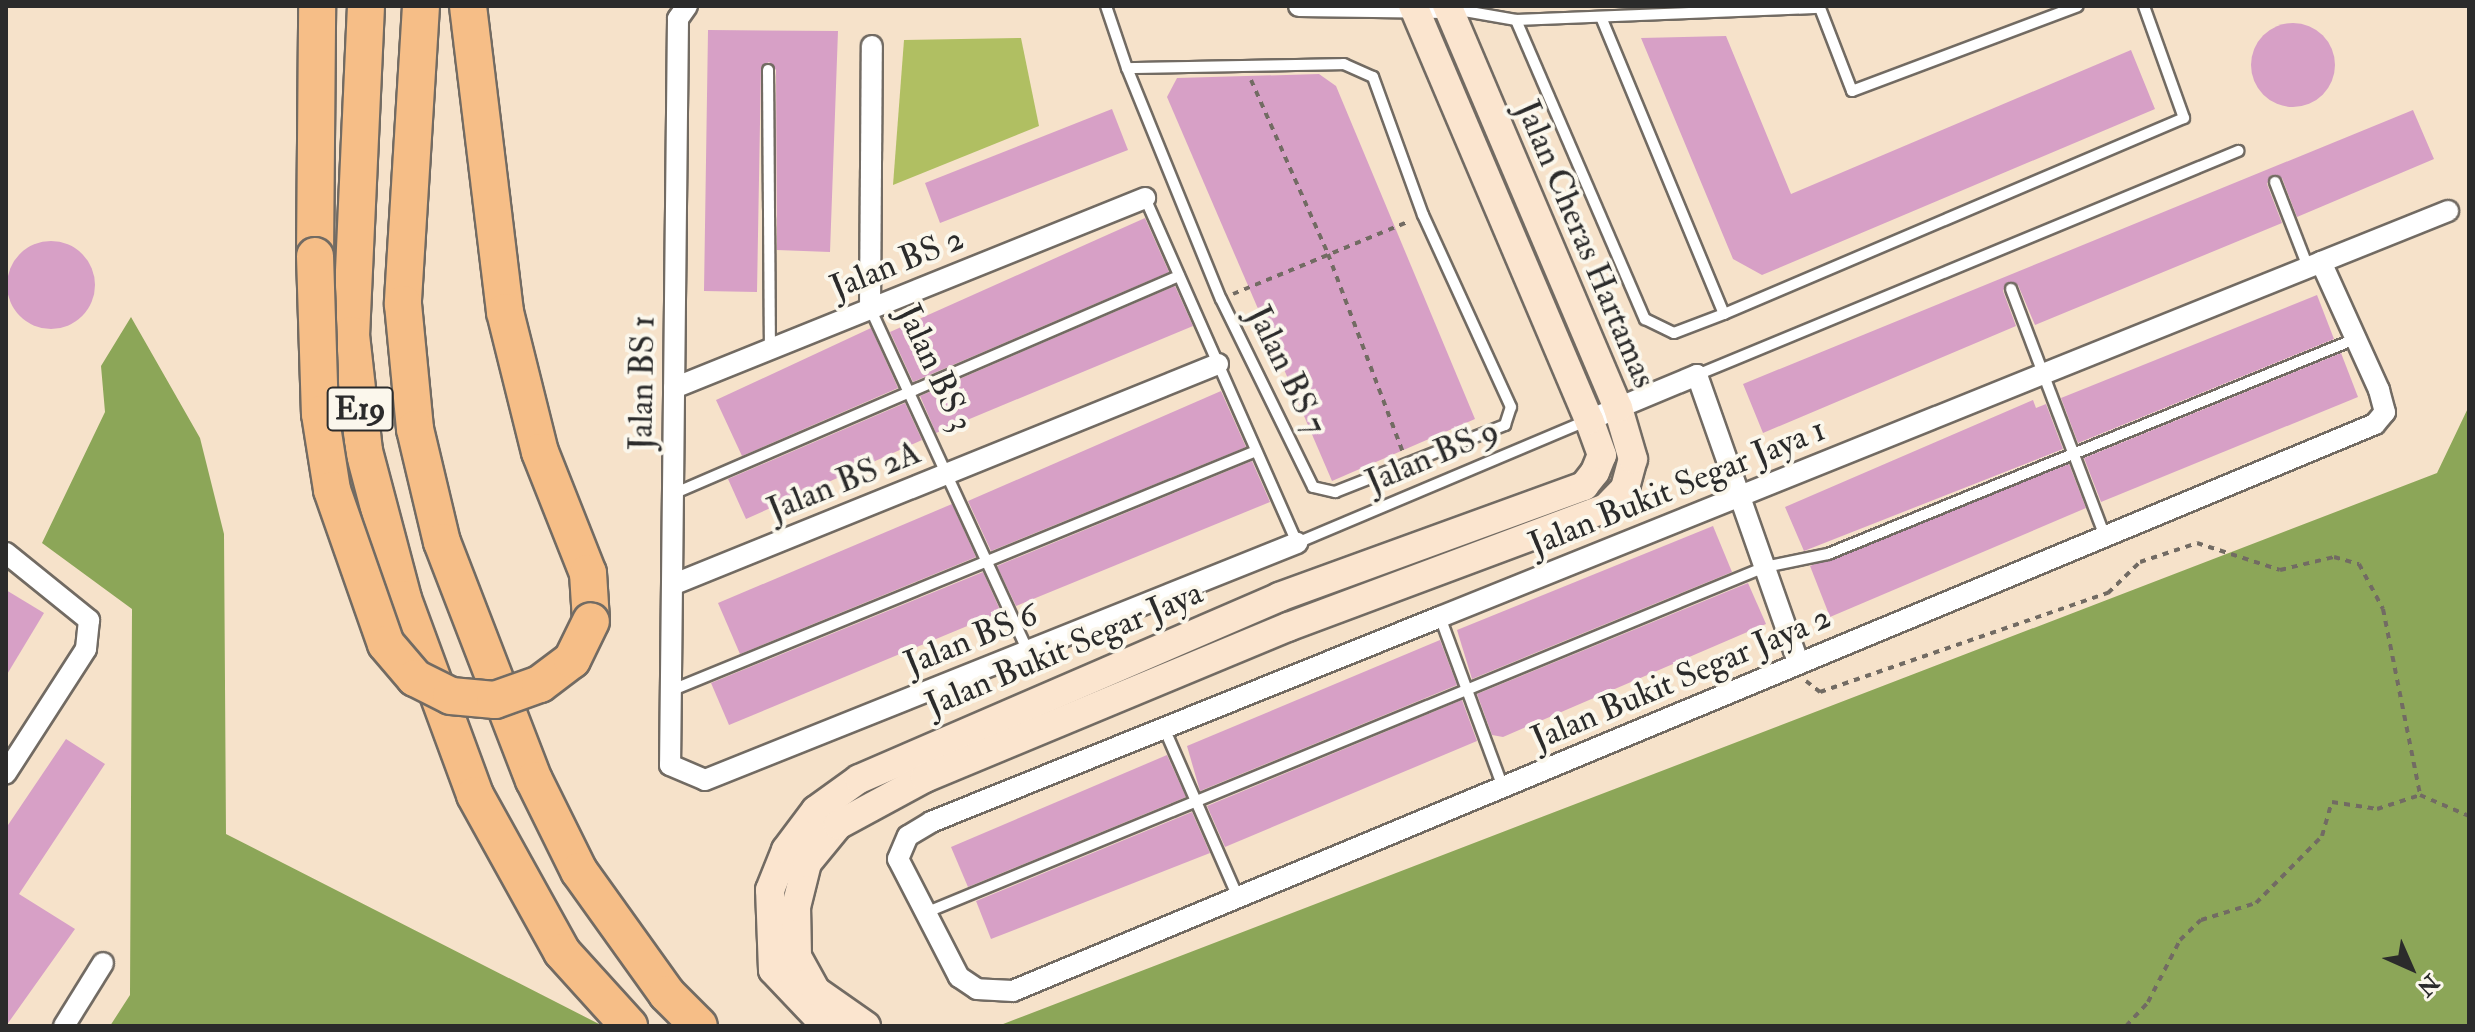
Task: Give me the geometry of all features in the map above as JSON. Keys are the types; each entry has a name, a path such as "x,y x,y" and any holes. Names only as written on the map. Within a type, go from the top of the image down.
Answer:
{"highway":[{"path":"317,6 315,256 320,414 332,490 386,644 415,678 451,696 495,700 540,684 572,660 591,621 588,573 540,452 505,312 468,6"},
{"name":"E19","path":"366,6 351,335 364,451 403,599 475,795 562,952 629,1026"},
{"name":"E19","path":"421,6 403,304 415,429 442,542 534,780 626,940 699,1026"}],"street":[{"name":"Jalan BS 1","path":"670,765 678,19 687,6"},
{"path":"1299,6 1447,7"},
{"name":"Jalan Cheras Hartamas","path":"1413,7 1602,455 1584,486"},
{"name":"Jalan Cheras Hartamas","path":"1447,7 1618,408 1633,459 1625,488 1606,508"},
{"name":"Jalan BS 3","path":"870,308 872,46"},
{"name":"Jalan BS 2","path":"674,388 1145,198"},
{"name":"Jalan Bukit Segar Jaya 1","path":"923,914 898,859 908,836 931,822 2448,211"},
{"path":"2314,265 2355,339"},
{"name":"Jalan Bukit Segar Jaya 2","path":"923,914 959,977 977,989 1013,991 2375,424 2385,412 2355,339"},
{"name":"Jalan BS 2A","path":"672,585 1218,364"},
{"path":"1589,420 1697,375 1799,664"},
{"name":"Jalan Bukit Segar Jaya","path":"826,1026 773,970 770,890 786,850 816,810 859,779 1279,597 1584,486"},
{"name":"Jalan Bukit Segar Jaya","path":"866,1026 816,991 797,957 796,907 807,863 838,825 925,778 1273,633 1606,508"},
{"name":"Jalan BS 6","path":"670,765 705,780 1297,543"},
{"path":"6,553 79,608 89,620 86,649 6,773"},
{"path":"64,1026 103,963"}],"lane":[{"name":"Jalan BS 7","path":"1106,6 1127,68 1221,299 1313,487 1335,492 1408,467 1505,425 1511,407 1423,215"},
{"path":"1447,7 1516,20 1820,8 1852,91 2078,6"},
{"path":"1516,20 1645,319 1674,333 2184,118 2144,6"},
{"path":"1601,17 1724,314"},
{"path":"1127,68 1344,64 1367,72 1423,215"},
{"path":"768,70 770,349"},
{"path":"1697,375 2238,151"},
{"path":"2275,182 2314,265"},
{"path":"1145,198 1297,543"},
{"path":"673,494 1179,276"},
{"path":"2011,289 2105,536"},
{"name":"Jalan BS 3","path":"870,308 949,473 1028,651"},
{"path":"923,914 1765,567 1828,554 2355,339"},
{"name":"Jalan BS 9","path":"1297,543 1589,420"},
{"path":"670,691 1256,451"},
{"path":"1440,617 1503,787"},
{"path":"1164,728 1198,799 1238,897"}],"path":[{"path":"1244,64 1328,254 1408,467"},
{"path":"1221,299 1423,215"},
{"path":"1799,664 1820,692 2108,593 2140,562 2197,543 2280,570 2334,557 2359,564 2383,609 2420,795"},
{"path":"2126,1026 2148,1002 2180,940 2201,920 2256,903 2322,836 2332,802 2377,809 2420,795 2469,816"}],"green space":[{"path":"1021,38 1039,126 893,185 904,40"},
{"path":"131,317 200,438 224,534 226,834 603,1026 110,1026 130,995 132,609 42,543 105,412 101,366"},
{"path":"2469,406 2469,1026 998,1026 2437,473"}],"building":[{"path":"2293,23 2316,30 2328,42 2335,65 2328,88 2316,100 2293,107 2270,100 2258,88 2251,65 2258,42 2270,30"},
{"path":"708,30 838,31 830,252 777,250 776,70 769,62 761,67 757,292 704,291"},
{"path":"1726,36 1791,194 2131,50 2155,109 1762,275 1733,259 1641,38"},
{"path":"1319,74 1336,86 1475,419 1332,481 1167,97 1177,78"},
{"path":"1112,109 1128,150 940,223 925,183"},
{"path":"2413,110 2434,159 2297,217 2282,178 2271,175 2267,184 2282,223 2035,325 2018,285 2007,282 2003,291 2016,326 1763,433 1743,384"},
{"path":"1145,218 1169,272 913,382 890,332"},
{"path":"51,241 68,244 82,254 92,268 95,285 92,302 82,316 68,326 51,329 34,326 20,316 10,302 7,285 10,268 20,254 34,244"},
{"path":"1175,286 1193,326 936,433 920,396"},
{"path":"2317,295 2334,339 2078,443 2061,398"},
{"path":"871,328 898,388 742,456 716,400"},
{"path":"2341,353 2358,397 2101,502 2084,458"},
{"path":"1221,391 1246,447 991,551 968,501"},
{"path":"2033,400 2036,408 2046,404 2063,449 1804,551 1785,507"},
{"path":"905,403 922,440 746,519 728,479"},
{"path":"1252,461 1270,502 1016,606 997,566"},
{"path":"2069,464 2086,508 1830,617 1810,566"},
{"path":"952,504 976,557 740,654 718,603"},
{"path":"1713,526 1732,572 1472,679 1457,630"},
{"path":"983,572 1001,612 729,725 711,683"},
{"path":"1748,583 1766,624 1503,737 1492,735 1477,694"},
{"path":"6,590 44,613 6,676"},
{"path":"1440,640 1457,685 1200,791 1187,746"},
{"path":"1462,700 1477,741 1225,847 1207,806"},
{"path":"66,739 105,764 19,894 75,929 6,1026 6,828"},
{"path":"1167,755 1186,797 968,887 951,847"},
{"path":"1192,812 1210,853 991,939 976,901"}]}
